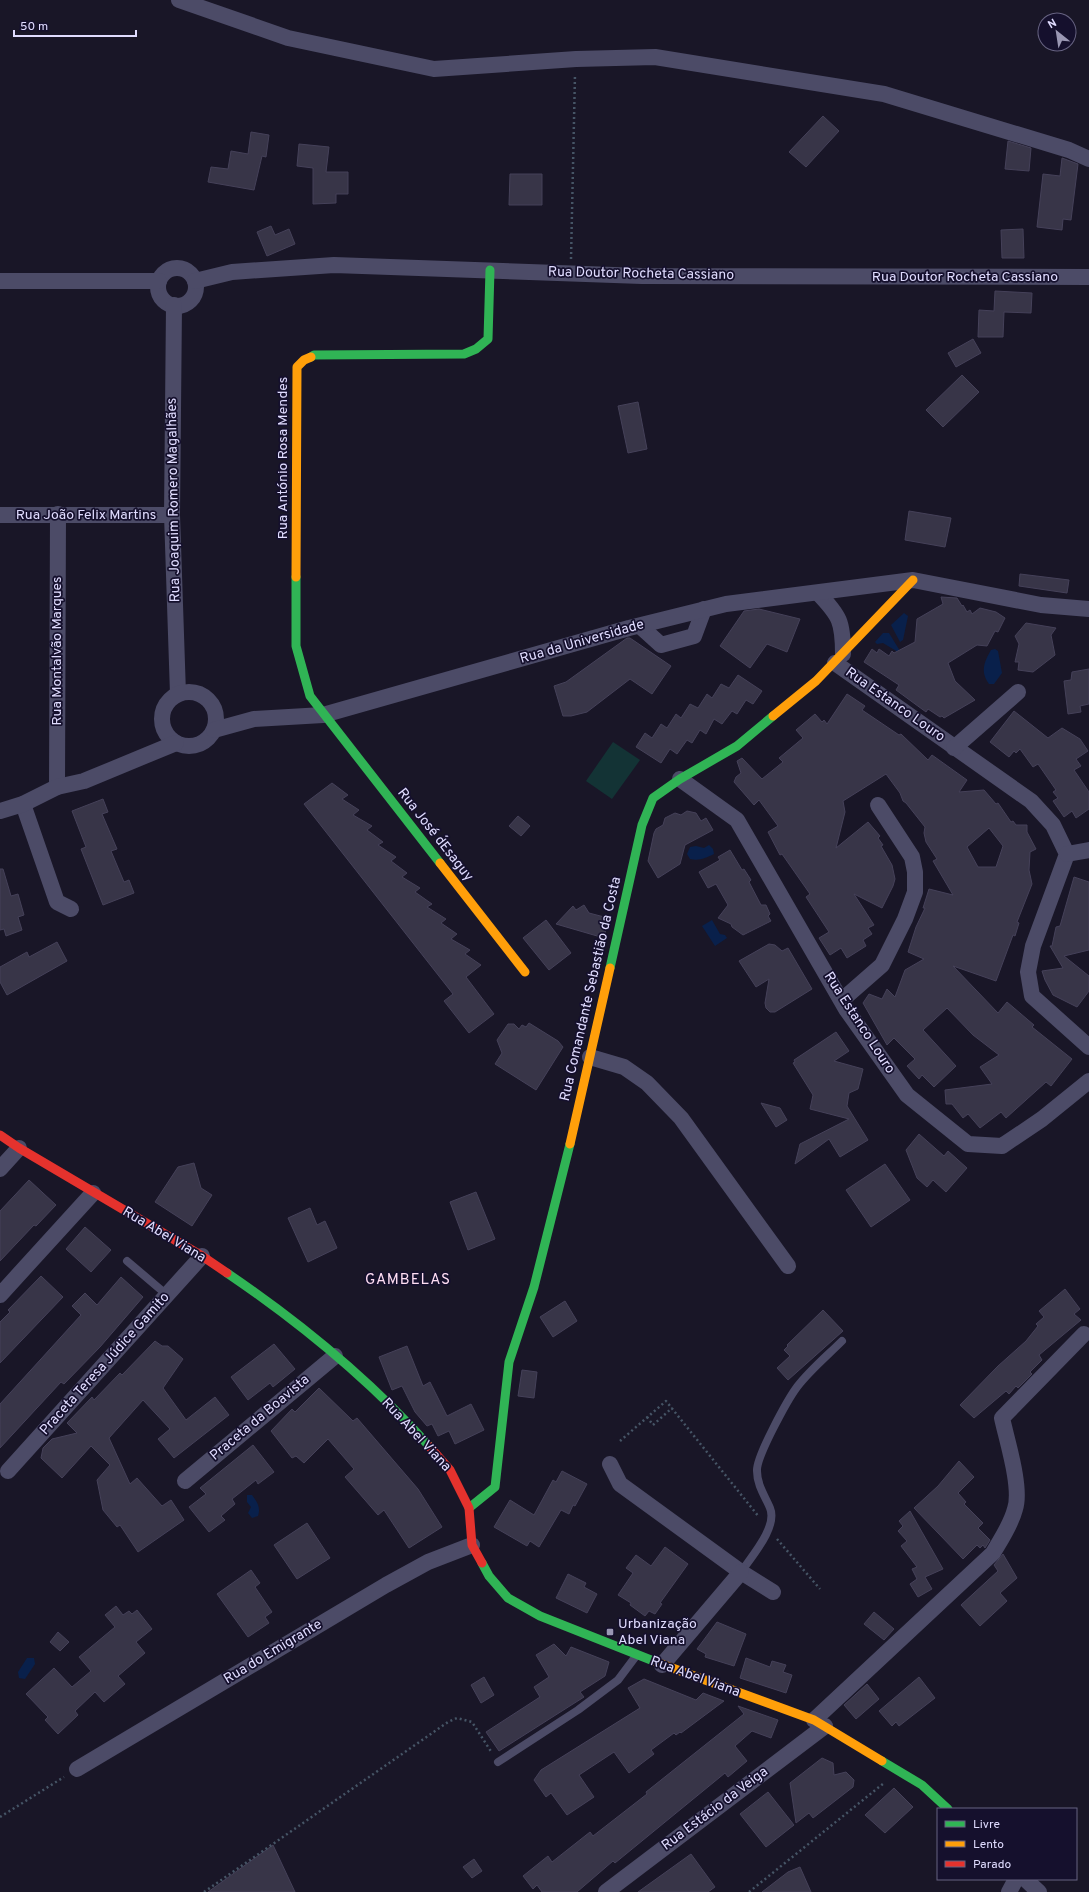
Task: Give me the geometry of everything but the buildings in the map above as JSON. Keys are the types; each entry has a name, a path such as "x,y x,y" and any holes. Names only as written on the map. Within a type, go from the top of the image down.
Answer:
{"street":[{"path":"179,0 288,38 434,68 576,59 655,57 884,94 1069,150 1089,159"},
{"name":"Rua Doutor Rocheta Cassiano","path":"195,281 232,272 334,265 642,276 1089,277"},
{"path":"177,268 187,271 195,281 194,294 191,299 180,306 174,306 163,299 159,294 159,280 167,271 177,268"},
{"name":"Rua António Rosa Mendes","path":"323,715 310,696 296,646 297,367 304,360 314,355 464,354 476,349 488,339 490,270"},
{"path":"0,281 159,280"},
{"name":"Rua Joaquim Romero Magalhães","path":"174,306 172,515 178,694"},
{"name":"Rua Montalvão Marques","path":"57,787 58,514"},
{"name":"Rua João Felix Martins","path":"0,515 172,515"},
{"name":"Rua da Universidade","path":"214,730 254,720 323,715 640,626 726,604 913,580 1041,605 1089,609"},
{"name":"Rua Comandante Sebastião da Costa","path":"469,1508 495,1487 509,1362 534,1288 574,1129 642,825 654,798 680,779 737,746 816,682 913,580"},
{"path":"818,593 835,612 843,630 839,658"},
{"path":"640,626 661,645 694,636 704,609"},
{"name":"Rua Estanco Louro","path":"839,658 954,748 1031,801 1053,824 1067,854"},
{"path":"185,692 200,695 207,699 215,712 216,724 214,730 202,743 193,746 184,746 169,738 164,730 162,714 168,702 178,694 185,692"},
{"name":"Rua Estanco Louro","path":"954,748 1018,692"},
{"name":"Rua da Universidade","path":"215,712 254,720"},
{"name":"Rua José d´Esaguy","path":"323,715 525,972"},
{"path":"127,764 164,730"},
{"path":"0,812 23,804 57,787 84,781 176,743"},
{"name":"Rua Estanco Louro","path":"680,779 737,820 842,1000 907,1095 968,1144 1002,1146 1042,1119 1089,1081"},
{"path":"23,804 56,902 71,909"},
{"path":"842,1000 882,965 905,919 915,892 915,872 912,857 878,805"},
{"path":"1089,850 1067,854 1033,946 1028,972 1032,996 1089,1047"},
{"path":"590,1057 624,1067 647,1083 681,1118 788,1266"},
{"name":"Rua Abel Viana","path":"0,1135 93,1193 202,1256 271,1303 335,1356 401,1415 450,1470 469,1508 472,1545 489,1576 508,1598 540,1616 636,1655 820,1723 922,1785 947,1808"},
{"path":"0,1169 19,1148"},
{"path":"0,1295 93,1193"},
{"name":"Praceta Teresa Júdice Gamito","path":"8,1471 202,1256"},
{"name":"Rua Estácio da Veiga","path":"606,1892 820,1723 993,1553 1016,1508 1017,1491 1002,1418 1084,1334"},
{"name":"Praceta da Boavista","path":"185,1481 335,1356"},
{"path":"610,1464 620,1484 741,1572 773,1592"},
{"name":"Rua do Emigrante","path":"77,1769 386,1585 428,1562 472,1545"},
{"path":"662,1665 741,1572"},
{"path":"1009,1892 1015,1880"},
{"path":"1026,1880 1039,1892"}],"lane":[{"path":"127,1261 167,1295"},
{"path":"741,1572 764,1539 772,1521 771,1510 760,1488 757,1470 761,1451 797,1387 842,1341"},
{"path":"498,1762 578,1710 618,1680 636,1655"}],"path":[{"path":"571,274 576,59"},
{"path":"620,1441 666,1401 768,1528 820,1589"},
{"path":"647,1418 653,1425 672,1408"},
{"path":"204,1892 448,1722 458,1718 472,1722 498,1762"},
{"path":"0,1817 19,1803 77,1769"},
{"path":"749,1892 899,1771"}],"green space":[{"path":"613,742 640,760 612,799 586,781"}],"water":[{"path":"904,613 908,616 903,640 900,642 891,625"},
{"path":"883,633 889,633 900,651 898,652 883,643 877,644 875,642"},
{"path":"995,649 998,651 1002,673 994,684 989,684 986,680 984,667 991,650"},
{"path":"709,845 713,849 714,854 708,857 694,860 690,859 687,854 690,847 696,846 704,848"},
{"path":"712,920 720,934 725,935 727,938 715,946 702,926"},
{"path":"247,1495 252,1495 257,1502 259,1507 258,1516 252,1518 248,1513 251,1507 247,1502"},
{"path":"27,1658 34,1658 35,1664 25,1679 19,1678 18,1672"}],"traffic: fast":[{"path":"311,357 314,355 464,354 476,349 488,339 490,270"},
{"path":"296,577 296,646 310,696 440,863"},
{"path":"610,968 642,825 653,798 680,779 737,746 773,716"},
{"path":"469,1508 495,1487 509,1362 534,1287 570,1144"},
{"path":"227,1273 281,1311 333,1353 383,1398 429,1446"},
{"path":"482,1563 489,1576 508,1598 540,1616 656,1662"},
{"path":"882,1761 922,1785 947,1808"}],"traffic: slow":[{"path":"296,577 297,367 304,360 311,357"},
{"path":"773,716 816,681 913,580"},
{"path":"440,863 525,972"},
{"path":"570,1144 610,968"},
{"path":"656,1662 814,1720 882,1761"}],"traffic: jam":[{"path":"0,1135 19,1148 202,1256 227,1273"},
{"path":"429,1446 450,1470 469,1508 472,1545 482,1563"}],"place":[{"name":"Urbanização Abel Viana","path":"610,1632"}],"district":[{"name":"GAMBELAS","path":"408,1280"}]}
